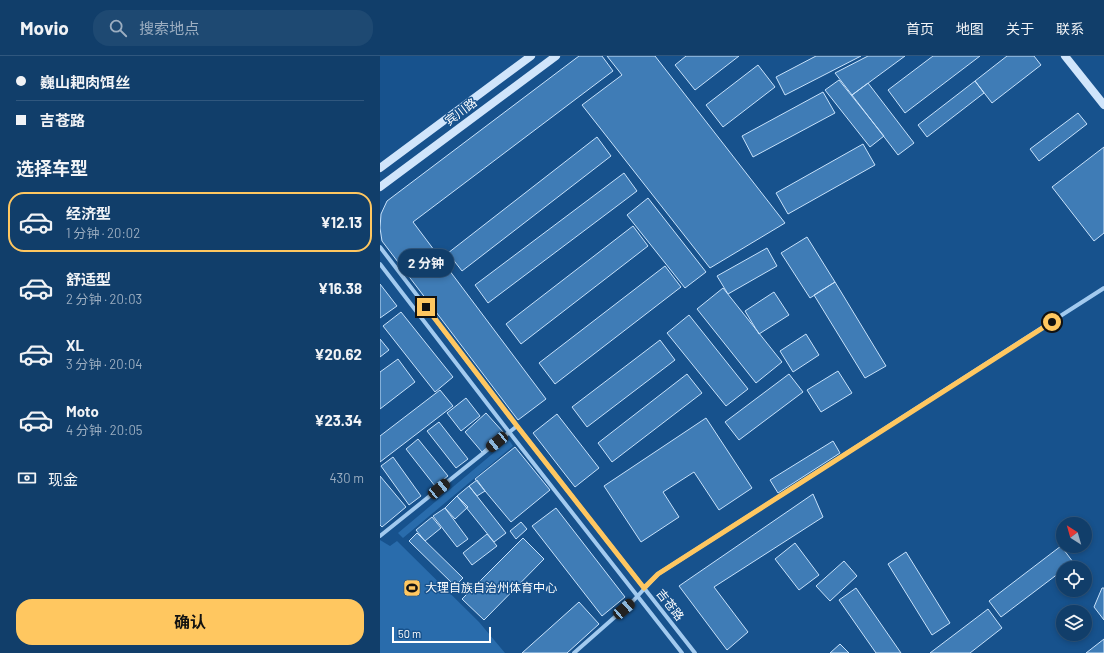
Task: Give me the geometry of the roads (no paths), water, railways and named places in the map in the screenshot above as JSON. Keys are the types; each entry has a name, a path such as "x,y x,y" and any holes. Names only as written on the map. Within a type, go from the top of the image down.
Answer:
{"main road":[{"name":"宾川路","path":"380,168 531,56"},
{"name":"宾川路","path":"380,187 556,56"},
{"path":"1065,56 1104,105"}],"street":[{"name":"吉苍路","path":"380,247 517,426 695,653"},
{"name":"吉苍路","path":"380,264 682,653"},
{"path":"574,653 633,601 658,574 1104,288"},
{"path":"380,536 517,426"}],"place":[{"name":"大理自族自治州体育中心","path":"412,588"}]}
